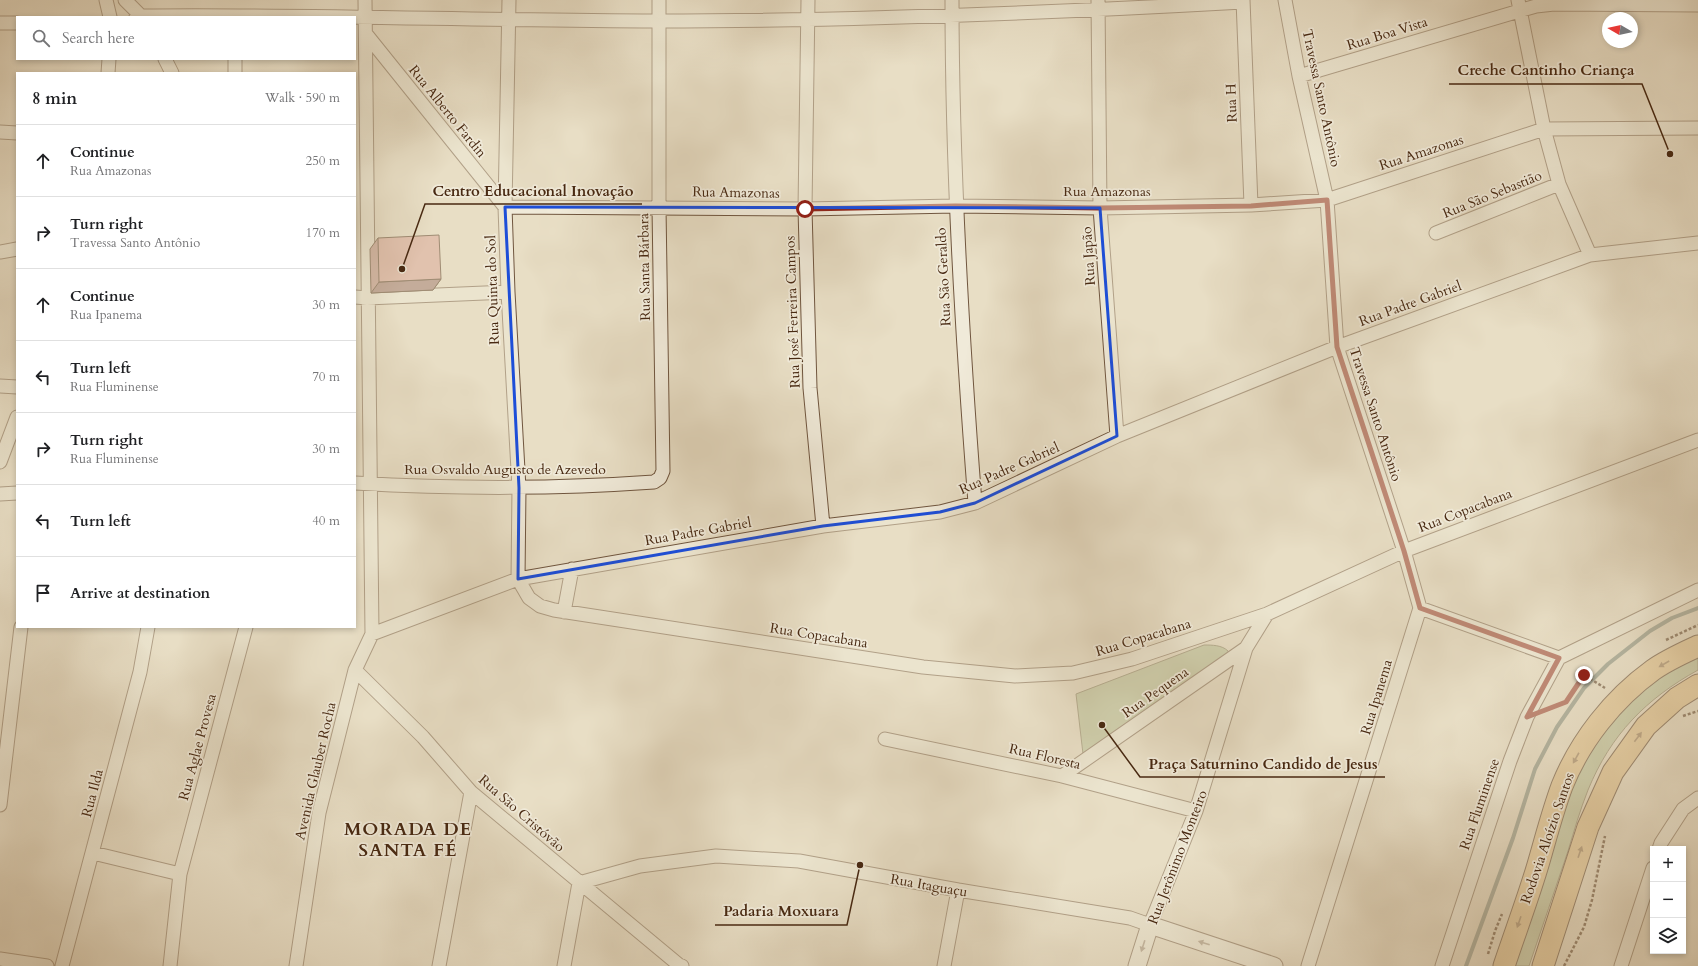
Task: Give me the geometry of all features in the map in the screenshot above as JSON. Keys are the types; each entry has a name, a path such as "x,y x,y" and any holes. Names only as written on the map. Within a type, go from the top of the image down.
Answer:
{"main road":[{"name":"Rodovia Aloízio Santos","path":"1504,966 1532,886 1562,786 1575,759 1590,734 1617,700 1636,683 1654,669 1698,646"},
{"path":"1543,966 1588,827 1613,772 1646,726 1677,698 1698,685"}],"street":[{"path":"106,0 110,16"},
{"path":"126,0 139,16"},
{"path":"365,0 366,34 361,298 371,484 372,634"},
{"name":"Rua Quinta do Sol","path":"509,0 505,207 508,292 519,488 518,579"},
{"name":"Rua Santa Bárbara","path":"654,482 660,478 663,471 659,207 659,0"},
{"name":"Rua José Ferreira Campos","path":"808,0 805,209 810,388 823,526"},
{"name":"Rua São Geraldo","path":"952,0 955,206 962,336 975,503"},
{"name":"Travessa Santo Antônio","path":"1285,0 1299,76 1327,200 1337,347 1404,551"},
{"path":"356,17 508,20 808,20 952,15 1098,5 1243,1"},
{"name":"Rua H","path":"1243,1 1251,206"},
{"name":"Rua Japão","path":"1098,5 1100,208 1117,436"},
{"name":"Rua Boa Vista","path":"1299,76 1520,5 1698,5"},
{"name":"Rua São Sebastião","path":"1520,5 1544,129 1559,184 1590,255"},
{"path":"0,23 16,23"},
{"name":"Rua Alberto Fardin","path":"366,34 505,207"},
{"path":"108,72 109,60"},
{"path":"166,60 172,72"},
{"path":"235,60 235,72"},
{"name":"Rua Amazonas","path":"505,207 805,209 955,206 1100,208 1251,206 1327,200 1544,129 1698,128"},
{"path":"0,132 16,133"},
{"name":"Rua São Sebastião","path":"1436,233 1559,184"},
{"path":"1590,255 1698,243"},
{"path":"0,252 16,249"},
{"name":"Rua Padre Gabriel","path":"372,634 518,579 823,526 940,512 975,503 1117,436 1337,347 1590,255"},
{"path":"361,298 508,292"},
{"path":"0,386 16,387"},
{"path":"0,462 16,420"},
{"name":"Rua Copacabana","path":"518,579 529,598 540,606 564,612 923,667 1015,676 1073,673 1132,659 1267,614 1404,551 1698,440"},
{"name":"Rua Osvaldo Augusto de Azevedo","path":"356,483 519,488 594,486 654,482"},
{"path":"0,494 16,493"},
{"path":"1404,551 1420,608 1559,658 1698,590"},
{"path":"564,612 572,570"},
{"name":"Rua Ipanema","path":"1308,966 1420,608"},
{"name":"Rua Jerônimo Monteiro","path":"1137,966 1150,925 1196,811 1246,648 1267,614"},
{"path":"0,805 21,628"},
{"name":"Rua Ilda","path":"62,966 140,672 148,628"},
{"name":"Rua Aglae Provesa","path":"170,966 180,874 246,628"},
{"name":"Avenida Glauber Rocha","path":"296,966 319,813 355,670 372,634"},
{"name":"Rua Pequena","path":"1062,776 1246,648"},
{"name":"Rua Fluminense","path":"1442,966 1510,761 1527,717 1559,658"},
{"name":"Rua São Cristóvão","path":"355,670 423,737 471,792 680,966"},
{"name":"Rua Floresta","path":"885,739 1062,776 1196,811"},
{"path":"439,966 471,792"},
{"path":"1660,846 1683,809 1698,798"},
{"path":"93,853 180,874"},
{"name":"Rua Itaguaçu","path":"579,883 640,866 716,856 799,861 958,890 1130,918 1274,966"},
{"path":"1621,966 1650,877"},
{"path":"564,966 579,883"},
{"path":"944,966 958,890"},
{"path":"0,959 47,966"}],"path":[{"path":"1527,717 1566,702 1584,675 1602,687"},
{"path":"1677,718 1698,711"},
{"path":"1564,966 1584,927 1592,900 1605,832"}],"highlighted area":[{"path":"505,207 1100,208 1117,436 975,503 940,512 823,526 518,579 519,488"}],"green space":[{"path":"1204,645 1220,646 1226,649 1229,653 1083,754 1076,694"},
{"path":"1698,650 1698,670 1679,681 1646,706 1619,735 1597,770 1577,820 1529,966 1511,966 1579,766 1630,697"}],"building":[{"path":"439,235 441,279 379,282 378,238"}],"waterway":[{"path":"1466,966 1513,838 1535,769 1557,727 1584,688 1608,664 1650,631 1672,618 1698,608"}],"place":[{"name":"Creche Cantinho Criança","path":"1670,154"},
{"name":"Centro Educacional Inovação","path":"402,269"},
{"name":"Praça Saturnino Candido de Jesus","path":"1102,725"},
{"name":"Padaria Moxuara","path":"860,865"}],"district":[{"name":"MORADA DE SANTA FÉ","path":"408,839"}],"route":[{"path":"805,209 955,206 1100,208 1251,206 1327,200 1337,347 1404,551 1420,608 1559,658 1527,717 1566,702 1584,675"}]}
